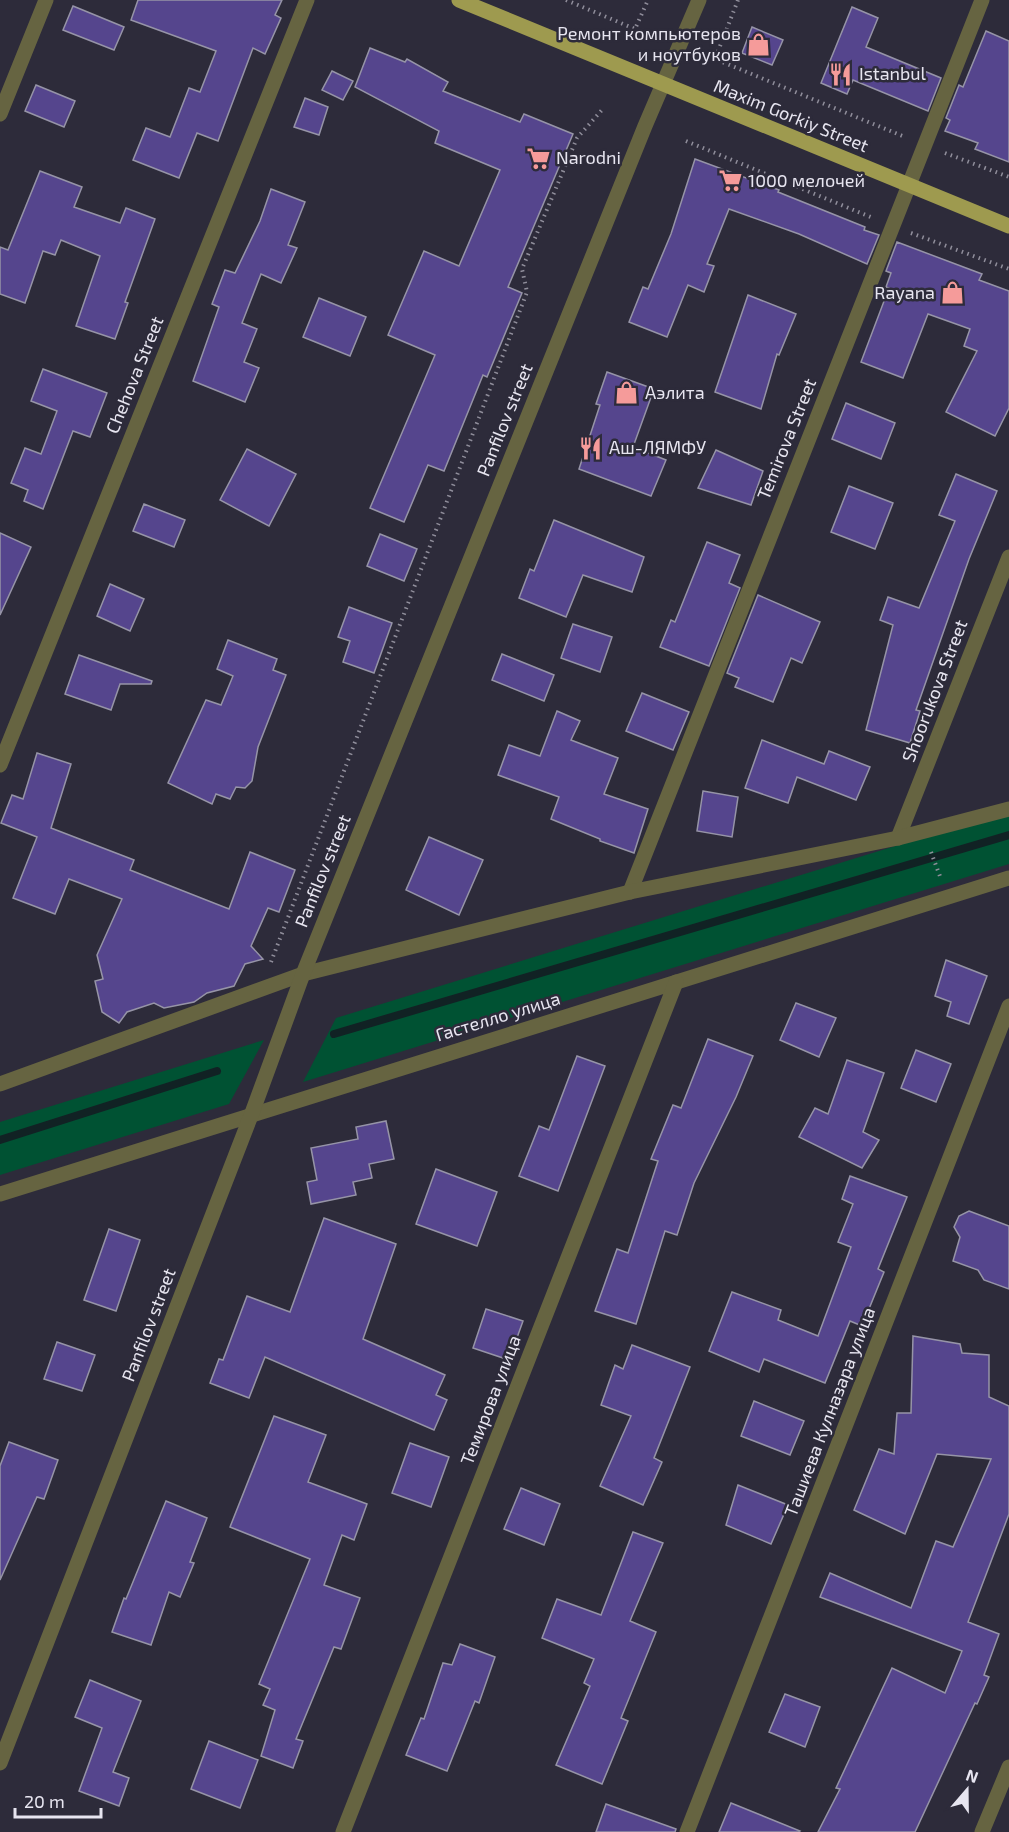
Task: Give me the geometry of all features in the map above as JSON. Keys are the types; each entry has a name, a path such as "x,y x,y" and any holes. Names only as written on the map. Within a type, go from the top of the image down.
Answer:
{"main road":[{"name":"Maxim Gorkiy Street","path":"459,0 1009,226"}],"street":[{"path":"0,114 46,0"},
{"name":"Chehova Street","path":"0,765 307,0"},
{"name":"Panfilov street","path":"0,1763 252,1113 303,974 645,126 665,86 699,0"},
{"name":"Temirova Street","path":"630,892 982,0"},
{"name":"Shoorukova Street","path":"898,838 1009,557"},
{"path":"0,1084 303,974 630,892 898,838 1009,809"},
{"name":"Гастелло улица","path":"0,1194 252,1113 1009,878"},
{"name":"Темирова улица","path":"344,1832 676,982"},
{"name":"Ташиева Кулназара улица","path":"687,1832 1009,1006"},
{"path":"982,1832 1009,1767"}],"path":[{"path":"566,0 635,30 648,0"},
{"path":"738,0 715,59 923,145 1009,177"},
{"path":"260,989 527,292 522,269 576,138 602,110"},
{"path":"686,141 892,226 1009,269"},
{"path":"924,831 947,896"}],"green space":[{"path":"1009,811 1009,864 303,1082 336,1018"},
{"path":"264,1040 229,1104 0,1175 0,1122"}],"building":[{"path":"138,0 282,0 275,15 281,18 265,54 253,48 218,141 197,133 179,178 133,160 146,128 170,137 189,88 200,92 216,51 131,20"},
{"path":"73,6 124,27 114,50 63,30"},
{"path":"852,7 878,18 866,47 941,78 928,111 853,80 847,94 821,83"},
{"path":"752,27 783,40 772,65 742,53"},
{"path":"986,31 1009,41 1009,162 975,149 978,143 945,131 950,120 946,118 959,85 963,87"},
{"path":"370,48 405,62 407,59 448,82 443,91 520,122 524,114 573,134 508,287 522,293 487,377 483,375 444,471 428,465 404,522 370,508 435,355 388,335 424,251 459,266 500,170 435,143 439,131 355,87"},
{"path":"332,71 353,81 343,100 322,90"},
{"path":"36,85 75,101 64,127 25,111"},
{"path":"305,98 328,107 319,135 294,127"},
{"path":"695,159 779,190 778,192 865,227 864,230 879,235 867,264 799,234 729,209 707,264 714,266 704,292 688,285 667,337 629,322 643,287 648,289 671,234"},
{"path":"40,171 82,187 74,207 120,223 126,208 155,219 125,302 128,303 115,339 76,326 100,256 61,240 55,255 43,251 25,303 0,294 0,247 8,250"},
{"path":"271,189 305,202 288,245 297,248 281,283 261,274 242,323 257,329 244,362 259,368 245,402 193,381 219,307 212,304 225,270 235,273 260,221"},
{"path":"897,242 982,274 979,280 1009,291 1009,408 995,436 946,412 977,351 964,346 970,329 928,314 903,378 861,362 889,288 886,287 891,273 886,271"},
{"path":"748,295 796,314 779,355 777,354 761,409 715,392"},
{"path":"319,298 366,317 350,356 303,337"},
{"path":"43,369 107,393 90,437 73,431 43,509 24,501 28,490 11,483 25,448 41,454 57,411 31,401"},
{"path":"607,372 654,389 633,447 666,460 651,496 579,469 600,405 596,404"},
{"path":"846,403 895,423 881,459 832,439"},
{"path":"247,449 296,474 269,526 220,500"},
{"path":"716,450 763,471 751,505 698,488"},
{"path":"956,474 997,491 969,559 916,710 920,711 910,743 866,730 893,625 880,620 888,597 919,608 955,521 939,515"},
{"path":"849,486 893,503 875,549 831,532"},
{"path":"144,504 185,520 174,547 133,531"},
{"path":"554,520 644,557 632,592 583,575 566,617 519,598 530,569 534,571"},
{"path":"0,533 31,547 0,615"},
{"path":"380,534 417,549 404,581 367,566"},
{"path":"707,542 740,555 729,583 740,588 709,666 660,647 671,620 675,622"},
{"path":"110,584 144,599 130,631 97,616"},
{"path":"758,595 820,622 802,663 791,658 773,702 735,687 739,678 727,673"},
{"path":"349,607 392,623 374,673 343,662 350,641 338,637"},
{"path":"573,624 612,637 600,672 561,658"},
{"path":"228,640 277,659 273,670 286,675 258,747 252,781 245,788 236,787 230,799 216,794 212,804 168,783 206,700 221,705 233,676 217,669"},
{"path":"502,654 554,675 544,701 492,680"},
{"path":"79,655 152,681 151,684 120,684 111,710 65,694"},
{"path":"642,693 689,712 673,750 626,731"},
{"path":"557,711 580,721 571,740 618,758 604,794 648,809 634,853 551,819 559,797 498,775 509,745 540,756"},
{"path":"762,740 824,764 829,751 870,767 856,800 797,777 788,803 745,788"},
{"path":"37,753 71,764 51,828 134,860 130,870 229,909 250,852 295,870 279,912 268,908 251,946 263,959 245,964 234,986 207,993 194,1002 164,1008 154,1003 127,1012 119,1023 102,1012 95,981 103,979 97,955 122,899 69,879 55,914 13,898 37,837 1,823 12,795 23,799"},
{"path":"703,791 738,797 732,837 697,831"},
{"path":"429,837 483,860 459,915 406,890"},
{"path":"946,960 987,976 969,1024 947,1016 951,1002 935,996"},
{"path":"796,1003 836,1018 819,1057 780,1040"},
{"path":"708,1039 753,1056 736,1097 694,1183 677,1235 665,1231 636,1324 595,1311 617,1249 628,1253 658,1161 651,1159 673,1105 681,1108"},
{"path":"916,1050 951,1064 936,1102 901,1088"},
{"path":"577,1056 605,1066 558,1191 519,1176 539,1126 549,1130"},
{"path":"847,1060 884,1073 863,1132 879,1140 862,1168 799,1137 815,1108 828,1114"},
{"path":"386,1121 394,1159 369,1164 372,1178 353,1182 356,1195 311,1204 307,1182 317,1180 311,1148 358,1139 356,1127"},
{"path":"436,1169 497,1192 477,1246 416,1224"},
{"path":"850,1176 907,1197 878,1269 884,1272 862,1326 850,1321 825,1383 764,1359 759,1372 709,1351 732,1292 781,1310 778,1320 818,1336 851,1247 838,1242 853,1204 842,1199"},
{"path":"969,1211 1009,1226 1009,1289 984,1280 978,1270 953,1261 960,1237 954,1227 959,1216"},
{"path":"324,1218 396,1244 363,1339 445,1375 436,1395 447,1400 434,1430 265,1357 249,1398 210,1383 219,1359 223,1360 247,1296 290,1312"},
{"path":"109,1229 140,1240 116,1311 84,1300"},
{"path":"486,1309 523,1321 509,1360 473,1348"},
{"path":"913,1336 960,1344 962,1353 989,1355 989,1397 1009,1406 1009,1514 968,1622 999,1634 984,1675 989,1677 915,1832 818,1832 840,1789 836,1788 892,1668 945,1693 962,1651 820,1597 830,1573 911,1608 936,1541 953,1547 991,1459 937,1454 905,1534 854,1510 879,1449 894,1454 897,1413 911,1413"},
{"path":"57,1342 95,1355 82,1391 44,1379"},
{"path":"632,1345 690,1367 654,1458 662,1462 643,1505 600,1486 631,1416 601,1405 615,1365 623,1369"},
{"path":"754,1401 804,1421 790,1455 741,1436"},
{"path":"274,1416 326,1435 308,1482 367,1504 354,1540 342,1535 324,1585 360,1598 341,1649 334,1647 296,1739 303,1741 293,1768 261,1756 275,1710 263,1705 270,1689 259,1684 310,1559 230,1527"},
{"path":"9,1442 58,1460 44,1499 37,1497 0,1580 0,1466"},
{"path":"410,1443 449,1457 431,1507 392,1493"},
{"path":"738,1485 788,1505 771,1544 726,1525"},
{"path":"521,1488 560,1504 544,1545 504,1529"},
{"path":"166,1501 207,1518 190,1562 194,1563 180,1597 169,1592 151,1645 112,1632 124,1598 126,1599"},
{"path":"633,1532 663,1543 630,1621 656,1632 621,1718 628,1721 602,1784 556,1765 590,1686 584,1683 594,1659 542,1638 557,1599 601,1615"},
{"path":"460,1644 495,1657 479,1703 475,1701 447,1771 406,1755 421,1718 424,1719 443,1663 452,1665"},
{"path":"90,1680 141,1701 113,1772 129,1778 119,1806 79,1791 102,1728 75,1717"},
{"path":"785,1694 820,1707 805,1747 769,1732"},
{"path":"209,1741 258,1760 240,1808 191,1789"},
{"path":"731,1803 800,1831 719,1832"},
{"path":"606,1804 676,1829 675,1832 596,1832"}],"waterway":[{"path":"334,1034 1009,835"},
{"path":"0,1140 217,1071"}],"place":[{"name":"Ремонт компьютеров и ноутбуков","path":"759,44"},
{"name":"Istanbul","path":"841,74"},
{"name":"Narodni","path":"538,158"},
{"name":"1000 мелочей","path":"730,181"},
{"name":"Rayana","path":"953,293"},
{"name":"Аэлита","path":"627,393"},
{"name":"Аш-ЛЯМФУ","path":"591,448"}]}
